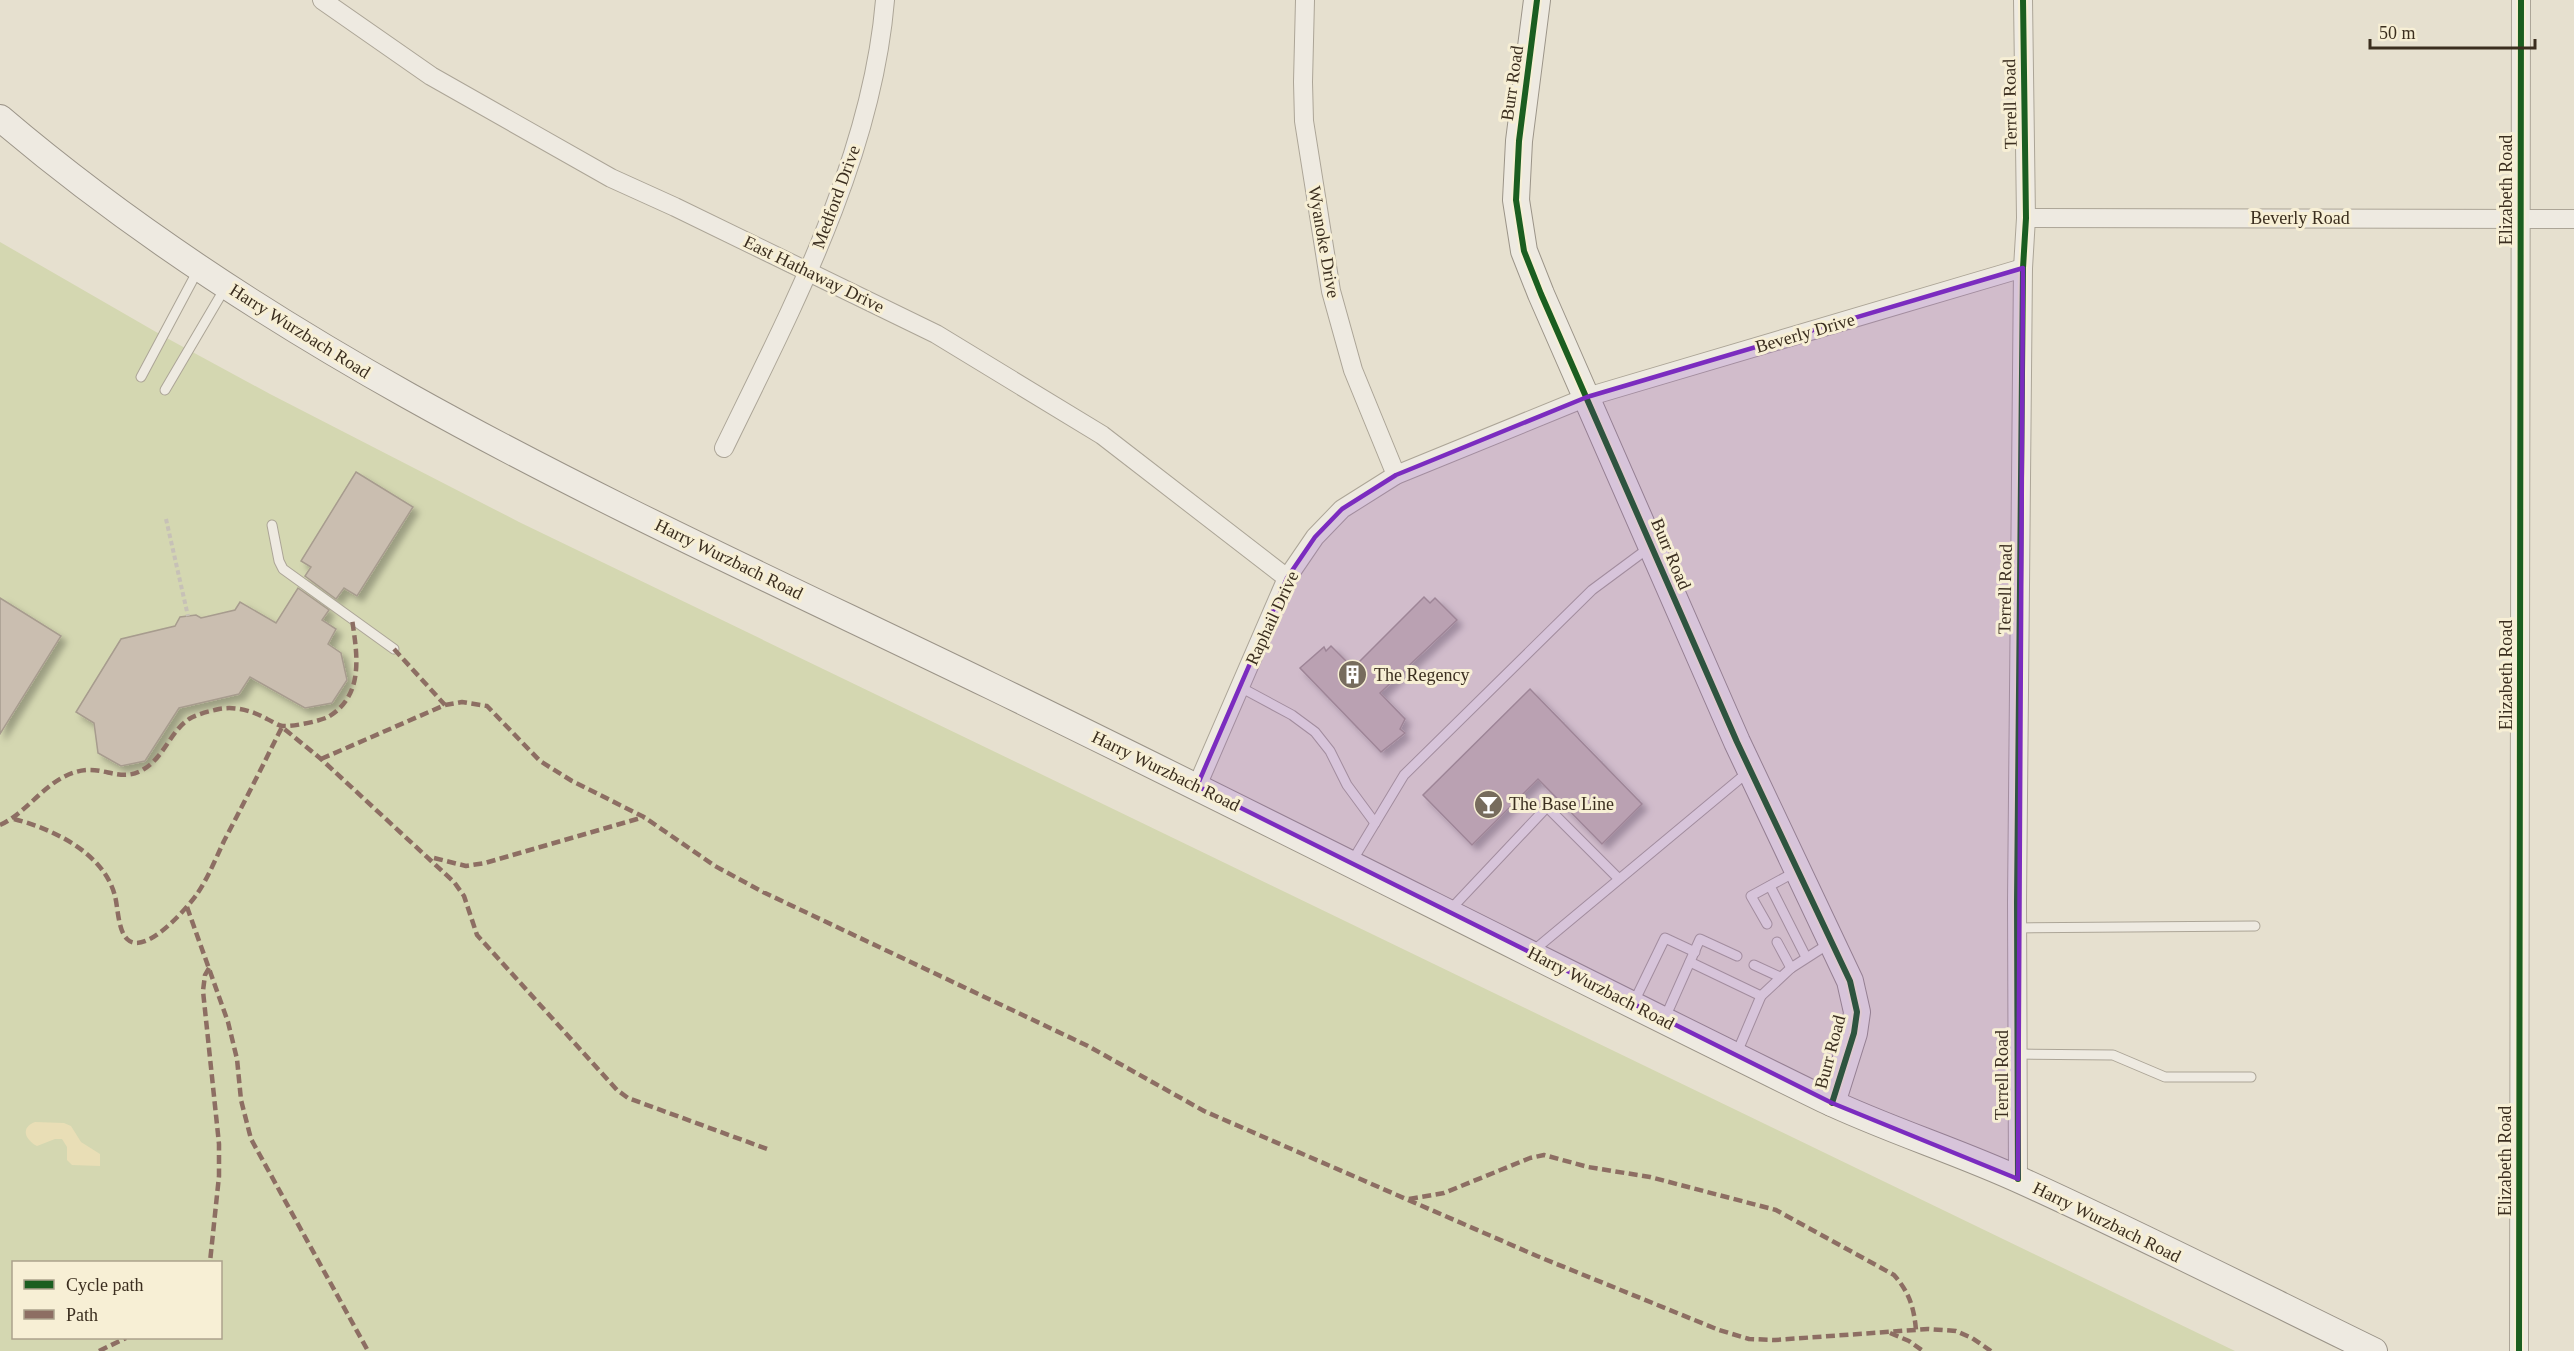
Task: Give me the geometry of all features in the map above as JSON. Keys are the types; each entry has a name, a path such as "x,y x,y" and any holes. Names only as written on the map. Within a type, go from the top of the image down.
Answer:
{"main road":[{"name":"Burr Road","path":"1537,0 1519,141 1516,200 1524,251 1750,770 1850,981 1857,1012 1854,1033 1832,1103"},
{"name":"Harry Wurzbach Road","path":"0,118 122,213 226,286 339,356 491,441 1197,786 1832,1103 2018,1179 2374,1351"}],"street":[{"name":"East Hathaway Drive","path":"322,0 431,76 610,178 936,334 1102,435 1287,578"},
{"name":"Medford Drive","path":"724,448 809,272 867,111 883,27 885,0"},
{"name":"Wyanoke Drive","path":"1305,0 1304,121 1329,281 1353,370 1396,475"},
{"name":"Terrell Road","path":"2018,1179 2017,928 2023,268 2026,218 2023,0"},
{"name":"Elizabeth Road","path":"2519,1351 2521,0"},
{"name":"Beverly Road","path":"2026,218 2574,219"},
{"name":"Beverly Drive","path":"1587,397 2023,268"},
{"name":"Raphail Drive","path":"1197,786 1287,578 1314,537 1342,509 1396,475 1587,397"}],"lane":[{"path":"141,377 199,268"},
{"path":"165,390 226,286"},
{"path":"272,525 279,561 283,569 394,649"},
{"path":"1351,863 1404,775 1592,590 1652,546"},
{"path":"1240,687 1292,714 1314,732 1330,751 1347,785 1375,823"},
{"path":"1531,952 1750,770"},
{"path":"1449,912 1547,807 1618,878"},
{"path":"1767,924 1751,896 1798,871"},
{"path":"1770,886 1806,957"},
{"path":"2017,928 2255,926"},
{"path":"1633,1004 1665,938 1695,952"},
{"path":"1664,1020 1700,939 1737,956"},
{"path":"1777,942 1791,968"},
{"path":"1736,1055 1761,996 1791,968 1832,942"},
{"path":"1690,962 1761,996"},
{"path":"1754,965 1780,978"},
{"path":"2017,1054 2113,1055 2164,1077 2252,1077"}],"path":[{"path":"166,519 188,616"}],"highlighted area":[{"path":"2023,268 2018,1179 1832,1103 1197,786 1287,578 1315,537 1342,509 1396,475 1587,397"}],"green space":[{"path":"0,242 163,336 270,394 519,522 2235,1351 0,1351"}],"sand":[{"path":"35,1122 64,1123 71,1126 81,1142 100,1154 100,1166 72,1165 67,1160 67,1147 62,1139 55,1139 37,1146 29,1140 26,1133 28,1127"}],"building":[{"path":"356,472 413,507 357,596 344,588 336,599 305,576 311,567 301,561"},
{"path":"298,588 329,610 322,620 336,629 328,644 341,653 347,680 332,703 305,708 250,677 239,694 179,708 145,761 121,766 98,753 94,723 76,712 121,639 175,626 180,617 196,615 201,618 235,610 240,602 276,623"},
{"name":"The Regency","path":"1424,597 1430,603 1435,598 1457,620 1380,693 1405,719 1400,729 1405,733 1381,752 1300,668 1324,647 1326,651 1331,646 1353,668"},
{"path":"0,598 61,636 0,734"},
{"path":"1530,689 1642,804 1602,844 1538,779 1472,845 1423,795"}],"marked path":[{"path":"0,825 11,819 51,785 74,773 87,770 123,775 137,773 157,758 182,724 200,714 225,708 238,709 283,726 293,726 328,717 340,708 353,686 356,673 356,646 352,619"},
{"path":"394,649 445,705"},
{"path":"321,759 445,705 462,702 487,706 540,761 572,781 644,817 715,866 763,892 1088,1046 1204,1111 1537,1256 1719,1330 1749,1339 1775,1340 1928,1329 1956,1331 1972,1338 1991,1351"},
{"path":"14,819 60,836 88,855 109,881 124,935 135,943 144,942 175,919 201,888 282,727 321,759 454,882 464,896 477,935 617,1090 628,1098 767,1149"},
{"path":"434,858 466,866 485,863 644,817"},
{"path":"187,907 228,1022 237,1059 241,1100 251,1139 368,1351"},
{"path":"209,968 205,975 203,991 219,1144 219,1176 210,1261"},
{"path":"1409,1199 1444,1193 1530,1158 1544,1155 1588,1167 1650,1177 1776,1210 1894,1275 1910,1300 1916,1330"},
{"path":"1890,1333 1909,1341 1923,1351"},
{"path":"99,1351 124,1339"}],"cycle path":[{"path":"1537,0 1519,141 1516,200 1524,251 1737,742 1850,981 1857,1012 1854,1033 1832,1103"},
{"path":"2018,1179 2017,902 2023,268 2026,218 2023,0"},
{"path":"2519,1351 2521,0"}],"place":[{"name":"The Regency","path":"1353,675"},
{"name":"The Base Line","path":"1488,804"}]}
